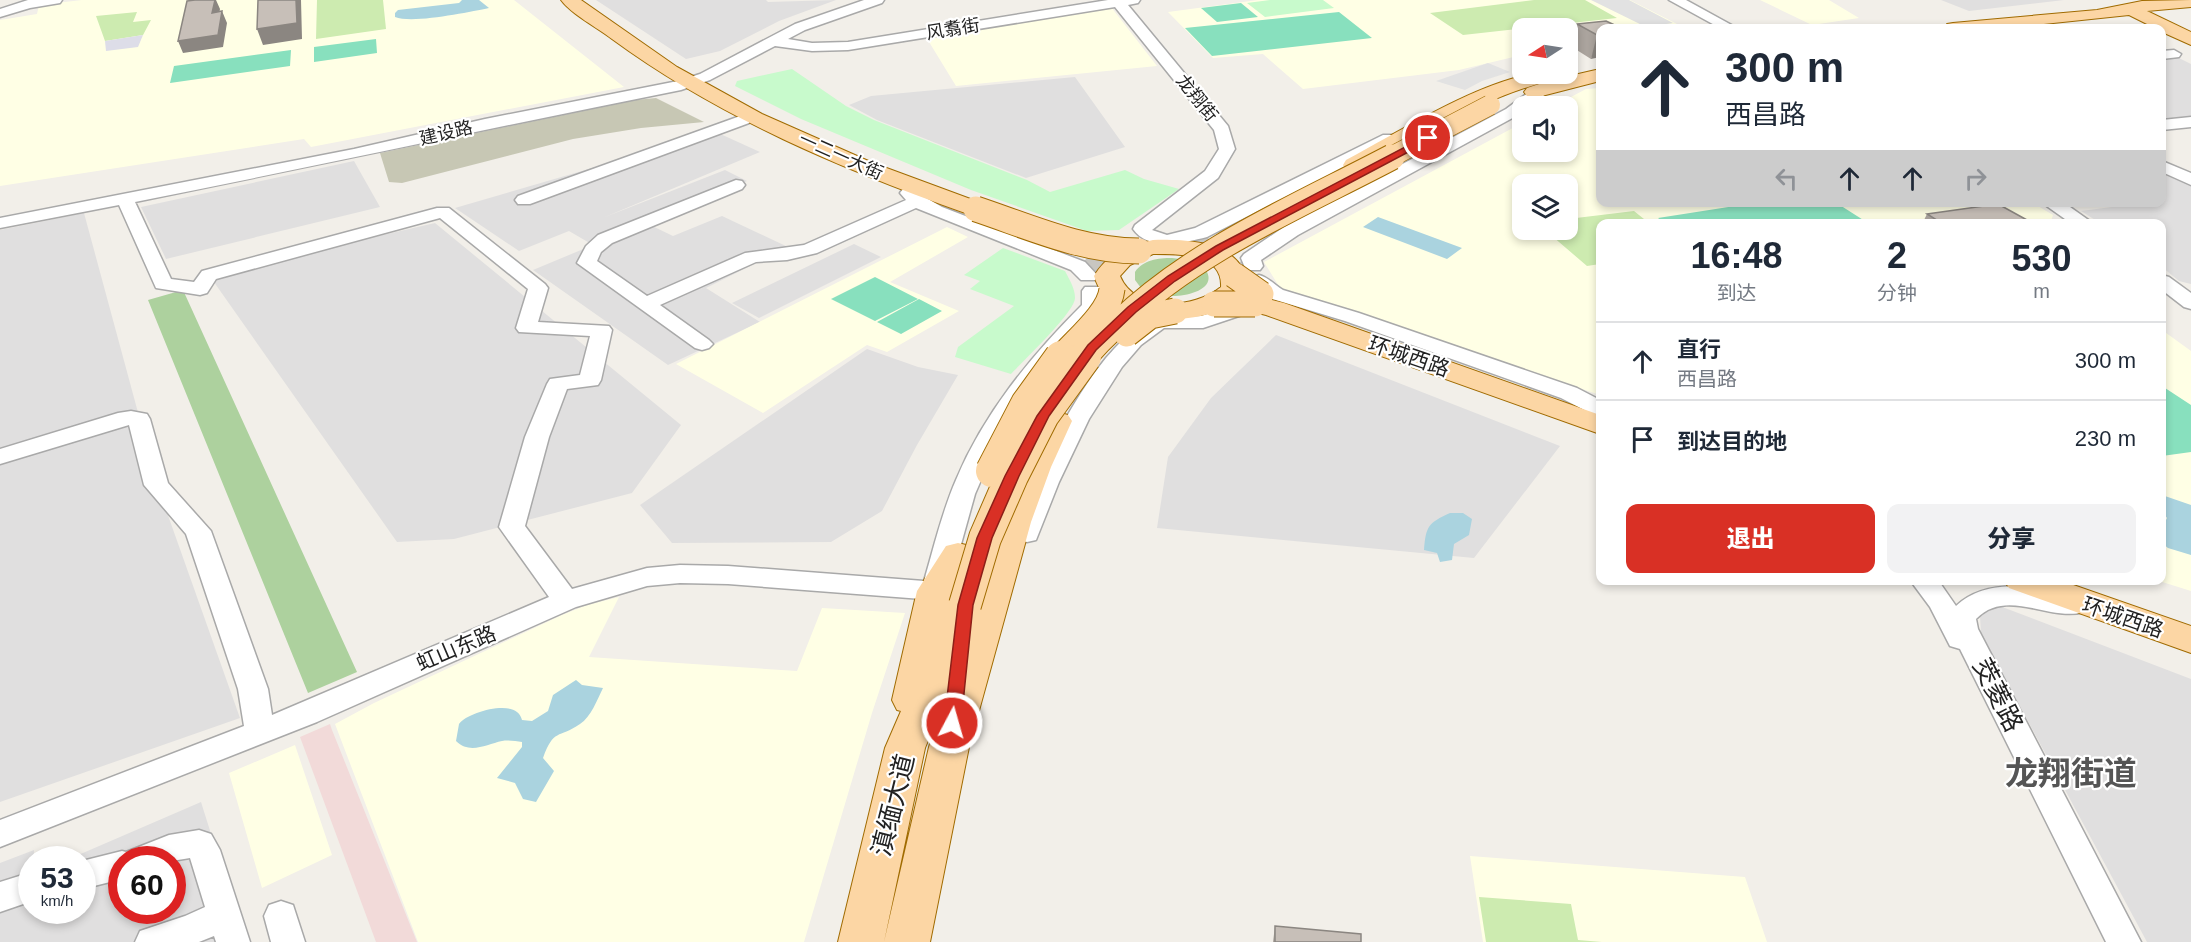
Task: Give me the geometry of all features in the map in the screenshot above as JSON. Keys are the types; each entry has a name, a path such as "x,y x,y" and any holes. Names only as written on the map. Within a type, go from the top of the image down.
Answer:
{"main road":[{"name":"一二一大街","path":"555,0 679,83 743,120 913,197 965,209 1084,246 1111,250 1124,248"},
{"name":"一二一大街","path":"570,0 679,83 809,143 1080,258 1099,268 1099,284 1128,302 1168,319"},
{"path":"2108,0 2182,19 2191,29"},
{"path":"1992,24 2191,2"},
{"path":"2059,24 2138,9 2164,24"},
{"path":"2166,25 2191,39"},
{"path":"1578,70 1596,68"},
{"path":"1578,78 1596,75"},
{"path":"1124,248 1153,247 1176,240 1215,236 1477,99 1533,84"},
{"path":"1244,287 1235,253 1242,247 1536,84"},
{"name":"滇缅大道","path":"950,747 950,598 985,538 1012,476 1043,416 1092,348 1132,310 1172,278 1269,221 1490,105 1536,84"},
{"path":"1176,240 1223,260 1244,287"},
{"name":"滇缅大道","path":"861,942 905,748 950,598 958,554 1000,451 1019,414 1037,385 1104,310 1111,299 1099,284 1113,264 1130,253 1124,248"},
{"path":"1168,319 1244,287"},
{"name":"环城西路","path":"1244,287 1275,309 1596,424"},
{"name":"环城西路","path":"1244,287 1596,411"},
{"name":"滇缅大道","path":"907,942 950,747 1014,522 1035,467 1058,419 1111,348 1137,324 1150,316 1168,319"},
{"name":"环城西路","path":"2035,585 2191,640"},
{"name":"环城西路","path":"2075,585 2191,625"}],"street":[{"path":"0,13 27,2 56,0"},
{"name":"建设路","path":"0,218 342,152 483,120 679,83 793,25 864,0"},
{"name":"建设路","path":"0,223 125,200 705,77 772,41 831,15 877,0"},
{"path":"1676,0 1722,24"},
{"name":"风翥街","path":"772,41 812,47 848,46 1118,1"},
{"name":"龙翔街","path":"1118,1 1222,129 1227,149 1212,174 1142,229 1147,235 1176,240"},
{"name":"龙翔街","path":"1118,1 1214,130 1218,150 1203,172 1124,236 1124,248"},
{"path":"1176,240 1200,233 1469,97 1531,84"},
{"path":"1244,287 1251,258 1256,253 1504,117 1538,84"},
{"path":"524,200 743,120"},
{"path":"2166,125 2191,122"},
{"path":"2166,168 2191,180"},
{"path":"702,344 587,263 593,250 605,239 735,185"},
{"path":"645,304 752,258 810,249 913,197 957,221 1078,266 1099,284 1092,306 1040,360 1005,408 974,464 952,526 950,598"},
{"path":"125,200 163,284 200,289 209,275 443,212 538,288 526,328 602,330 590,380 558,384 537,437 512,527 566,600"},
{"path":"2058,207 2077,219"},
{"path":"2166,284 2191,303"},
{"path":"966,689 999,621 1034,511 1071,432 1093,392 1123,351 1141,333 1168,319"},
{"path":"1554,410 1596,432"},
{"path":"0,457 118,420 139,419 156,485 198,531 254,689 260,733"},
{"name":"虹山东路","path":"0,834 260,733 566,600 647,577 680,574 728,575 950,598"},
{"name":"茭菱路","path":"1927,585 1941,603 1955,629 2113,942"},
{"name":"茭菱路","path":"2108,612 2015,596 1978,602 1967,609 1962,617 1964,629 2124,942"},
{"path":"152,942 193,930 229,928 204,850 199,844 176,846"},
{"path":"0,897 18,891"}],"shaded area":[{"path":"82,0 514,0 624,87 311,147 304,139 0,186 0,20 37,14 39,5"},
{"path":"596,0 766,0 768,2 836,0 779,21 720,51 686,59"},
{"path":"1258,0 1630,0 1677,24 1596,24 1596,41 1578,43 1578,18 1512,18 1512,57 1459,70 1303,89 1263,54 1213,58 1168,12"},
{"path":"1591,0 1629,0 1673,23 1640,24"},
{"path":"1760,0 1829,0 1859,18 1810,24"},
{"path":"1941,0 2064,0 1969,11"},
{"path":"1111,7 1157,66 956,86 926,37"},
{"path":"143,35 138,47 106,51 105,41"},
{"path":"2171,54 2191,64 2191,117 2166,120 2166,55"},
{"path":"1488,63 1510,72 1482,81 1465,90 1436,81"},
{"path":"1075,77 1125,147 1026,178 877,120 849,105 871,96"},
{"path":"1596,88 1596,207 2039,207 2053,215 2052,219 1596,219 1596,394 1280,288 1264,262 1512,128 1512,162 1578,162 1578,96 1573,96 1586,89"},
{"path":"656,98 704,122 641,128 573,139 402,183 389,182 380,153 635,100"},
{"path":"716,132 760,152 605,217 725,170 747,181 648,224 673,236 722,216 788,247 706,288 760,322 668,365 533,270 593,245 569,231 519,251 455,208"},
{"path":"354,161 380,207 166,259 141,207"},
{"path":"2166,170 2191,183 2191,284 2179,281 2166,270 2166,219 2094,219 2081,211 2112,207 2166,207"},
{"path":"84,213 159,490 240,718 0,802 0,230"},
{"path":"435,223 681,425 632,493 454,539 397,542 209,275"},
{"path":"947,227 968,237 890,282 959,311 887,352 867,345 763,413 676,364"},
{"path":"854,244 881,257 759,318 732,303"},
{"path":"2166,333 2191,351 2191,591 2166,583"},
{"path":"1276,335 1560,446 1474,558 1157,528 1168,457 1211,398"},
{"path":"867,349 918,367 958,375 882,511 831,542 672,543 640,505"},
{"path":"619,597 589,657 797,671 822,608 905,613 872,713 804,942 418,942 335,724 374,703 562,615 587,605"},
{"path":"1997,605 2191,679 2191,942 2147,942 1981,634 1980,616"},
{"path":"330,724 417,942 376,942 300,737"},
{"path":"295,745 332,855 262,888 229,773"},
{"path":"201,802 245,942 0,942 0,863 18,856 18,924 96,924 96,847"},
{"path":"1470,856 1745,877 1767,942 1483,942"}],"green space":[{"path":"317,0 383,0 386,29 316,39"},
{"path":"1270,0 1323,0 1334,8 1265,17 1247,3"},
{"path":"1534,0 1585,0 1617,18 1578,22 1578,18 1512,18 1512,30 1463,35 1430,13"},
{"path":"1241,3 1258,17 1217,22 1201,8"},
{"path":"137,12 133,22 151,20 143,35 105,41 96,16"},
{"path":"1339,12 1372,38 1212,56 1185,28"},
{"path":"376,39 377,53 314,62 314,47"},
{"path":"291,50 290,66 170,83 174,66"},
{"path":"792,69 846,106 874,120 1027,180 1050,192 1125,170 1144,179 1179,189 1119,230 1087,231 971,190 801,119 735,86 737,81"},
{"path":"1728,207 1843,207 1862,219 1659,219"},
{"path":"1634,211 1644,219 1596,219 1596,265 1587,266 1557,240 1578,240 1578,218"},
{"path":"1003,248 1065,271 1073,287 1075,298 1073,305 1058,325 1011,374 955,357 958,347 1014,306 970,289 980,281 964,275"},
{"path":"1172,258 1206,270 1209,277 1208,283 1198,291 1176,296 1141,288 1135,280 1135,272 1138,268 1151,260"},
{"path":"875,277 918,299 875,321 831,299"},
{"path":"183,290 357,672 308,693 148,300"},
{"path":"919,299 942,311 901,334 877,322"},
{"path":"2166,389 2191,405 2191,452 2166,455"},
{"path":"1479,897 1571,904 1578,940 1602,942 1486,942"}],"water":[{"path":"462,0 479,0 489,8 427,18 395,17 398,10 459,3"},
{"path":"1378,217 1462,248 1447,259 1363,227"},
{"path":"2166,496 2191,505 2191,555 2166,546"},
{"path":"1450,513 1463,513 1472,519 1469,535 1454,544 1452,560 1440,562 1437,553 1424,550 1427,530 1437,520"},
{"path":"576,680 582,685 603,688 584,721 573,729 557,735 550,742 543,758 554,771 536,802 523,799 515,783 497,778 522,747 522,742 504,741 473,748 456,741 459,724 470,716 486,710 511,709 519,714 522,720 532,721 548,711 553,695"}],"building":[{"path":"215,0 212,13 222,11 218,35 178,41 187,1"},
{"path":"258,0 296,0 297,23 257,29"},
{"path":"1606,21 1612,24 1596,24 1596,34 1578,24"},
{"path":"1977,207 2003,207 2025,219 1935,219 1927,214"},
{"path":"1275,926 1361,934 1361,942 1275,942"}],"tunnel":[{"path":"1189,238 1227,248 1246,260"},
{"path":"1091,268 1102,255 1116,247"}],"district":[{"name":"龙翔街道","path":"2071,773"}],"route":[{"path":"952,723 965,605 985,538 1012,476 1043,416 1092,348 1132,310 1172,278 1219,248 1428,138"}]}
